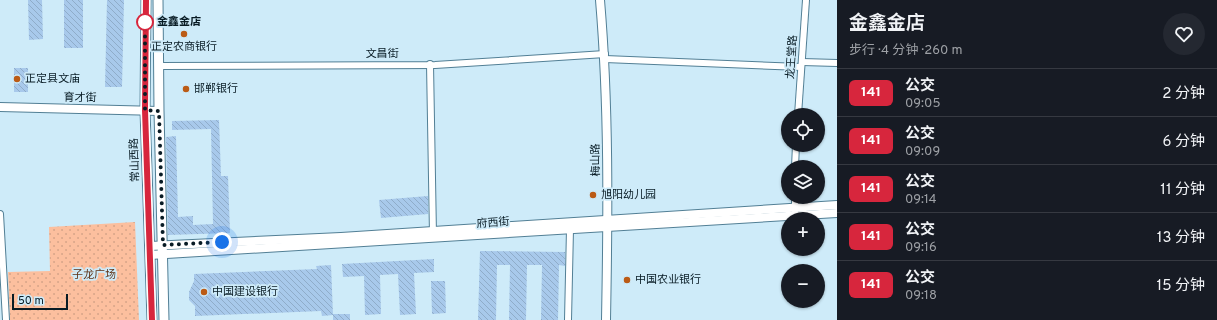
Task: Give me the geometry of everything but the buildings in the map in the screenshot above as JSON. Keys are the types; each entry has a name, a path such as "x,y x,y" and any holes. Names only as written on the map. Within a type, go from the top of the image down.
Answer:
{"main road":[{"name":"常山西路","path":"146,0 145,110 152,320"},
{"path":"158,0 164,320"}],"street":[{"name":"梅山路","path":"600,0 605,56 607,223 606,320"},
{"name":"龙王堂路","path":"799,108 806,0"},
{"name":"文昌街","path":"159,66 430,64 605,56 802,64 837,63"},
{"path":"430,64 433,234 781,213"},
{"name":"育才街","path":"0,107 159,111"},
{"path":"795,204 795,212 837,205"},
{"path":"825,212 837,212"},
{"path":"0,214 6,320"},
{"name":"府西街","path":"150,250 433,234 570,229 607,223"},
{"path":"568,320 570,229"}],"green space":[{"name":"子龙广场","path":"135,222 139,320 10,320 8,272 50,271 49,227"}],"bus line":[{"name":"141","path":"146,0 145,110 152,320"}],"place":[{"name":"金鑫金店","path":"145,22"},
{"name":"正定农商银行","path":"184,34"},
{"name":"正定县文庙","path":"17,79"},
{"name":"邯郸银行","path":"186,89"},
{"name":"旭阳幼儿园","path":"593,195"},
{"name":"中国农业银行","path":"627,280"},
{"name":"中国建设银行","path":"204,292"}],"route":[{"path":"145,22 145,110 159,111 163,245 222,242"}]}
